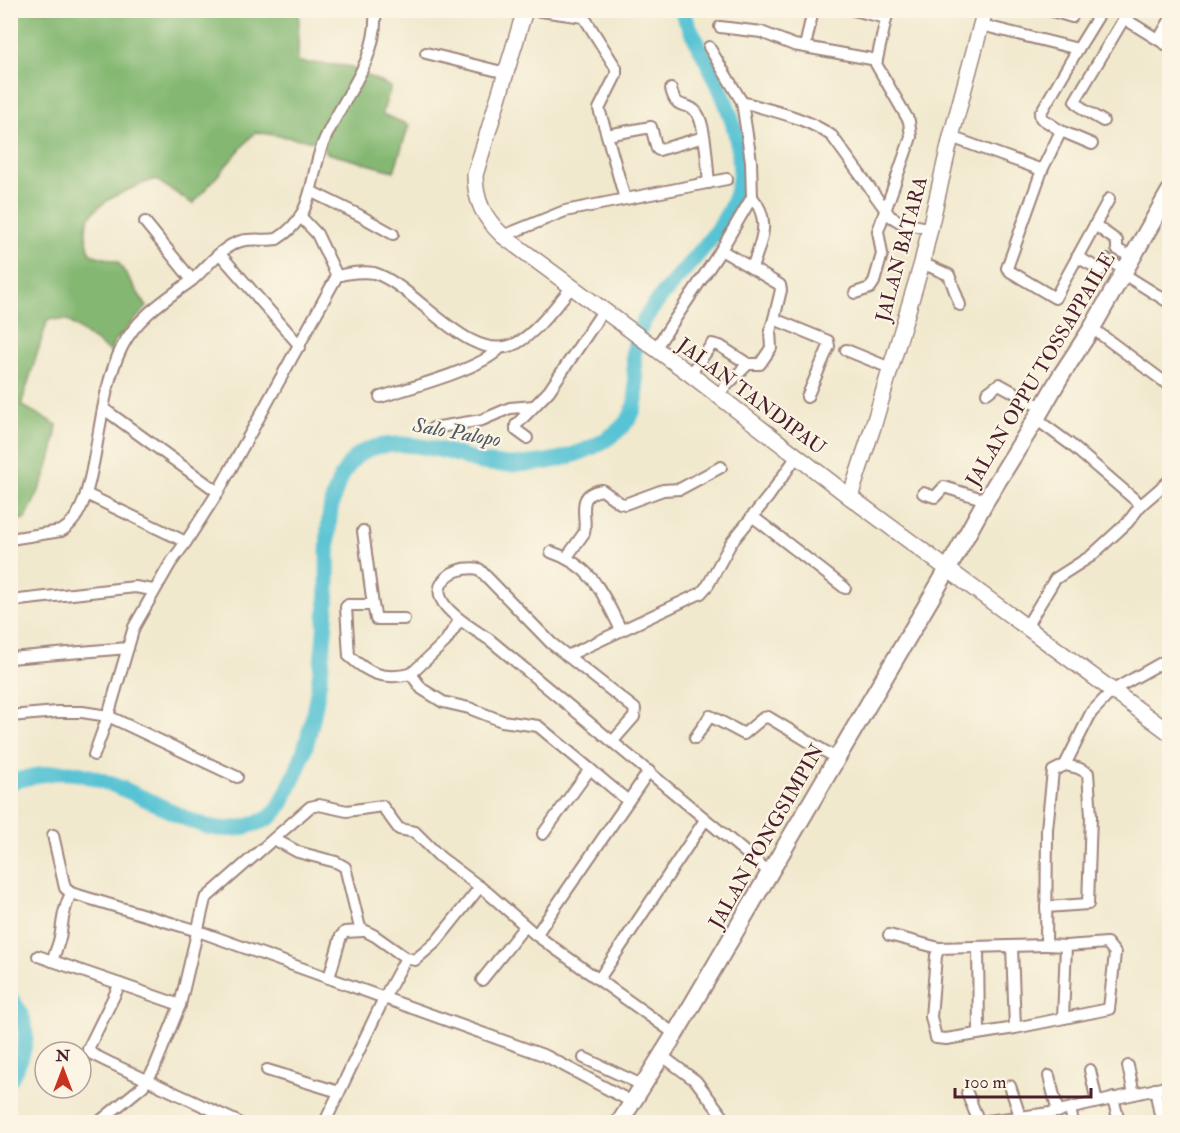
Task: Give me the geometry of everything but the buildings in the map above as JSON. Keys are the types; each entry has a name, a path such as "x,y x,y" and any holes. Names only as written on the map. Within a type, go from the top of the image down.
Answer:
{"main road":[{"name":"JALAN OPPU TOSSAPPAILE","path":"948,569 986,500 1092,328 1170,191"},
{"name":"JALAN PONGSIMPIN","path":"620,1122 675,1034 948,569"}],"street":[{"path":"10,539 54,533 65,529 77,515 86,494 104,409 121,350 135,327 159,304 192,280 228,246 242,241 279,238 300,216 312,192 322,146 371,51 376,27 375,10"},
{"name":"JALAN TANDIPAU","path":"525,10 475,175 475,192 481,209 491,225 850,497 1170,733"},
{"path":"534,10 584,17 616,68 616,75 599,109 625,199"},
{"path":"805,47 813,10"},
{"path":"853,10 887,14 877,68 893,91 910,128 911,137 878,231 882,254 874,282 870,288 855,293"},
{"path":"1049,10 1072,17"},
{"path":"1092,144 1061,131 1041,118 1040,114 1102,10"},
{"path":"1103,121 1084,110 1075,101 1127,15 1170,47"},
{"path":"983,18 1078,49"},
{"name":"JALAN BATARA","path":"850,497 922,263 951,137 983,18"},
{"path":"1159,39 1170,20"},
{"path":"720,27 761,32 784,42 877,60"},
{"path":"652,347 721,250 752,196 751,161 742,102 710,47"},
{"path":"426,53 506,73"},
{"path":"671,89 674,100 678,104 696,112 704,137 709,183"},
{"path":"742,102 804,120 832,136 890,216 900,222 931,229"},
{"path":"607,135 651,127 659,150 704,137"},
{"path":"1061,131 1042,170 1007,265 1008,270 1055,298 1109,199"},
{"path":"951,137 1042,170"},
{"path":"503,236 565,212 727,179"},
{"path":"312,192 393,234"},
{"path":"752,196 761,209 765,225 752,268"},
{"path":"300,216 317,234 337,276"},
{"path":"145,222 192,280"},
{"path":"1095,225 1117,241 1117,249 1126,266"},
{"path":"690,374 712,344 720,346 748,364 760,364 769,352 771,344 770,331 781,286 721,250"},
{"path":"220,254 300,346"},
{"path":"1077,257 1101,270 1107,260 1126,266 1170,303"},
{"path":"922,263 949,275 960,305"},
{"path":"337,276 374,273 388,280 465,337 500,348 513,345 528,335 572,287"},
{"path":"94,755 134,627 153,590 218,492 337,276"},
{"path":"527,438 515,427 549,391 603,311"},
{"path":"774,319 825,340 830,345 807,397"},
{"path":"1092,328 1170,386"},
{"path":"380,397 452,374 491,356 500,348"},
{"path":"846,350 890,368"},
{"path":"717,395 748,364"},
{"path":"987,393 999,384 1040,413 1070,444 1141,505"},
{"path":"433,428 482,420 510,408 534,406"},
{"path":"104,409 218,492"},
{"path":"567,656 701,593 708,585 731,543 797,456"},
{"path":"567,557 584,533 583,514 589,495 602,490 625,504 663,490 680,489 721,467"},
{"path":"1026,627 1055,579 1091,556 1128,522 1141,505 1170,480"},
{"path":"923,493 935,498 944,487 986,500"},
{"path":"86,494 186,542"},
{"path":"752,516 845,588"},
{"path":"363,531 372,605 376,619 404,619"},
{"path":"551,552 567,557 599,586 621,630"},
{"path":"613,741 634,717 635,709 540,632 478,568 458,570 441,583 440,596 459,621 490,640 769,872"},
{"path":"10,601 135,587 153,590"},
{"path":"372,605 348,605 346,607 349,656 374,675 411,674 445,642 459,621"},
{"path":"10,658 128,648"},
{"path":"1046,945 1047,829 1053,771 1065,765 1091,713 1113,690 1170,658"},
{"path":"411,674 422,689 443,702 469,708 502,720 538,726 627,800"},
{"path":"10,716 57,712 82,712 108,716 237,777"},
{"path":"695,738 710,716 744,734 763,718 768,717 836,758"},
{"path":"1046,907 1089,904 1091,816 1088,773 1065,765"},
{"path":"543,834 590,769"},
{"path":"536,935 649,771"},
{"path":"99,1122 147,1081 154,1069 180,1005 202,907 208,895 315,805 344,811 382,806 399,829 415,832 440,858 480,887 536,935 675,1034"},
{"path":"599,979 705,820"},
{"path":"53,835 65,888 71,893 198,931 554,1060 632,1102"},
{"path":"274,839 298,852 336,862 346,868 359,927 406,958 415,960 431,947 480,887"},
{"path":"52,961 61,932 61,920 71,893"},
{"path":"482,980 525,926"},
{"path":"328,978 341,936 345,932 363,931"},
{"path":"889,935 939,948 1107,943 1114,953 1109,1009 1015,1028 946,1039 936,1038 931,1017 934,975 939,948"},
{"path":"1012,946 1015,1028"},
{"path":"1063,1018 1066,946"},
{"path":"978,947 979,1033"},
{"path":"38,956 180,1005"},
{"path":"326,1122 384,998 406,958"},
{"path":"120,984 88,1049 92,1054 238,1122"},
{"path":"661,1055 696,1081 727,1122"},
{"path":"584,1058 642,1085"},
{"path":"1128,1066 1134,1094"},
{"path":"267,1070 339,1092"},
{"path":"1090,1070 1097,1102"},
{"path":"1049,1076 1058,1112"},
{"path":"1010,1086 1021,1120"},
{"path":"967,1093 979,1122 1021,1120 1170,1086"},
{"path":"1155,1089 1161,1120"},
{"path":"1113,1098 1119,1122"},
{"path":"1070,1109 1073,1122"}],"green space":[{"path":"10,11 299,11 298,62 347,66 391,87 382,114 409,125 394,171 327,153 318,142 255,132 193,204 155,179 102,204 88,220 86,236 90,254 118,262 147,307 114,342 110,352 67,320 48,319 21,405 57,425 53,450 37,496 25,519 11,521"}],"waterway":[{"name":"Salo Palopo","path":"10,782 45,774 63,772 80,774 116,786 199,824 211,827 237,828 268,818 280,805 301,761 308,739 318,691 324,642 331,508 342,476 352,461 374,447 403,444 433,448 488,463 543,462 563,458 590,448 607,439 622,427 635,404 634,352 643,323 657,301 718,229 738,189 740,167 734,126 719,86 681,10"},
{"name":"Salo Palopo","path":"10,998 18,1008 25,1029 24,1048 10,1079"}]}
